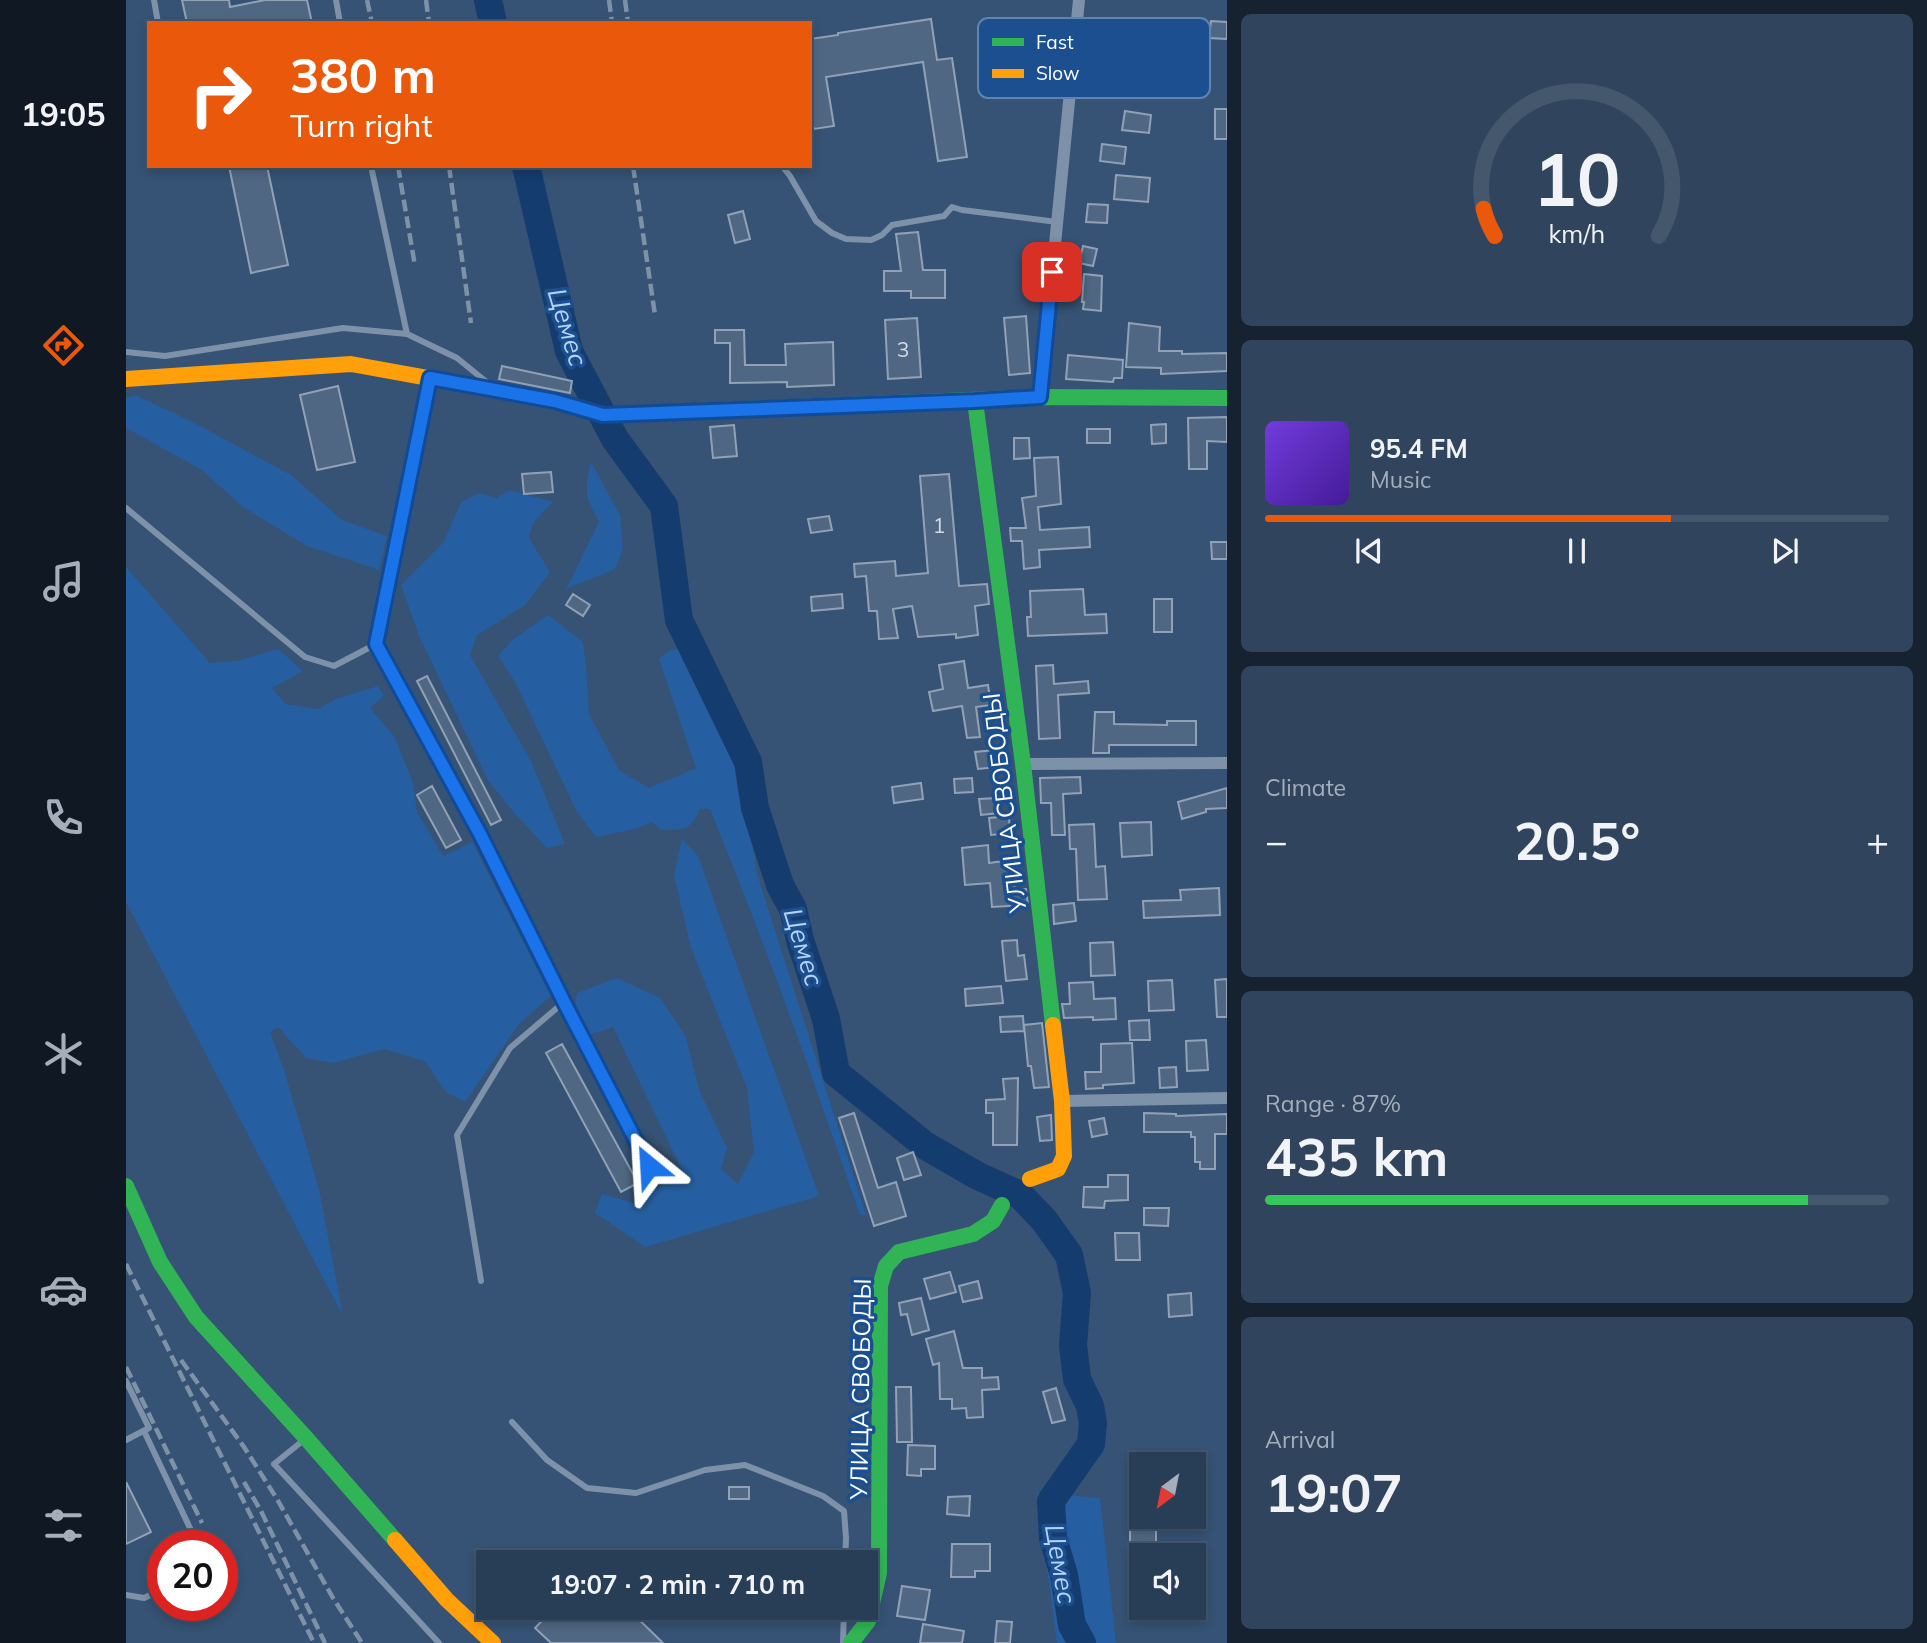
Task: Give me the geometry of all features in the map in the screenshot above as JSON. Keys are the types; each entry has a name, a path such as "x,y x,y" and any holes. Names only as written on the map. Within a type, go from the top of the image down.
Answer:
{"street":[{"path":"1077,18 1079,0"},
{"path":"1040,397 1069,98"},
{"path":"126,379 351,364 555,401 603,415 1040,397 1227,398"},
{"name":"УЛИЦА СВОБОДЫ","path":"975,401 1023,764 1062,1101 1064,1156 1058,1169 1030,1179"},
{"path":"1023,764 1227,763"},
{"path":"1062,1101 1227,1098"},
{"path":"126,1186 160,1262 196,1317 447,1600 493,1643"},
{"name":"УЛИЦА СВОБОДЫ","path":"851,1643 868,1621 880,1573 880,1286 886,1266 899,1252 973,1234 993,1221 1002,1205"}],"lane":[{"path":"154,0 158,21"},
{"path":"336,0 340,21"},
{"path":"370,168 407,334"},
{"path":"784,168 816,221 846,239 871,240 882,235 892,225 944,216 952,207 1057,222"},
{"path":"126,352 165,356 344,328 407,334 457,358 496,390"},
{"path":"430,378 376,644 480,834 649,1166"},
{"path":"126,508 304,657 334,666 376,644"},
{"path":"481,1281 457,1135 510,1048 564,1002"},
{"path":"126,1381 149,1428 126,1440"},
{"path":"512,1422 547,1460 587,1488 636,1493 705,1470 745,1465 823,1496 844,1511 846,1550"},
{"path":"144,1431 191,1530"},
{"path":"306,1438 274,1464 439,1643"},
{"path":"126,1595 147,1597"},
{"path":"843,1643 844,1620"}],"shaded area":[{"path":"135,395 189,420 291,475 342,520 387,536 379,570 307,546 243,507 202,470 126,428 126,399"},
{"path":"591,462 620,515 623,549 615,569 566,589 599,522 587,493"},
{"path":"510,490 553,502 533,523 529,538 550,572 525,605 477,635 470,655 531,761 565,844 547,848 488,780 419,636 401,585 443,543 461,502 480,493 496,498"},
{"path":"126,567 210,663 237,661 278,649 303,671 272,688 285,704 318,709 336,699 378,686 384,696 370,708 394,736 413,783 417,812 443,856 472,842 551,996 519,1024 465,1102 446,1092 425,1061 384,1049 333,1063 306,1058 278,1027 270,1032 319,1189 343,1316 126,902"},
{"path":"548,615 583,642 589,714 619,770 649,788 696,768 659,659 669,651 687,647 740,765 758,877 866,1215 860,1215 788,1011 710,809 700,809 693,822 685,828 661,830 652,822 635,829 596,837 577,812 515,682 498,656 512,640"},
{"path":"682,839 698,856 819,1196 645,1247 595,1213 602,1194 634,1203 683,1172 613,1027 589,1035 575,1005 577,993 617,978 660,998 685,1035 700,1092 727,1148 721,1169 738,1184 754,1152 747,1088 691,948 674,875"},
{"path":"1037,1493 1100,1498 1116,1643 1057,1643"}],"building":[{"path":"182,0 229,0 230,7 265,0 307,0 312,21 187,21"},
{"path":"931,19 937,60 952,58 967,157 938,161 923,62 826,77 834,126 814,129 812,39"},
{"path":"1211,21 1227,22 1227,39 1210,38"},
{"path":"1215,109 1227,109 1227,139 1215,139"},
{"path":"1125,111 1151,115 1149,133 1122,130"},
{"path":"1102,144 1126,147 1124,164 1100,161"},
{"path":"229,168 267,168 288,265 251,273"},
{"path":"1116,175 1150,178 1148,202 1114,199"},
{"path":"1088,204 1108,205 1107,223 1086,222"},
{"path":"743,211 750,239 735,243 728,215"},
{"path":"918,232 923,270 945,270 945,298 911,298 911,291 884,291 884,271 901,271 896,234"},
{"path":"1083,246 1097,249 1093,266 1079,263"},
{"path":"1084,274 1102,276 1101,311 1083,309"},
{"path":"1026,316 1030,373 1009,375 1004,318"},
{"path":"917,318 921,377 888,379 885,320"},
{"path":"1129,323 1160,327 1159,351 1182,351 1182,354 1227,353 1227,371 1161,374 1161,368 1126,367"},
{"path":"715,330 744,330 745,365 786,365 785,344 833,342 834,385 787,387 787,382 730,383 730,343 715,343"},
{"path":"1068,355 1123,360 1122,378 1114,378 1113,382 1066,379"},
{"path":"502,366 572,381 570,393 499,379"},
{"path":"338,386 355,462 317,470 300,395"},
{"path":"1227,417 1227,442 1207,441 1207,469 1189,469 1188,418"},
{"path":"1166,424 1166,443 1152,444 1151,425"},
{"path":"734,425 737,456 713,458 710,427"},
{"path":"1087,429 1110,429 1110,443 1087,443"},
{"path":"1014,438 1029,438 1030,458 1014,459"},
{"path":"1058,457 1061,504 1038,507 1040,530 1089,527 1090,547 1039,550 1040,567 1024,569 1022,541 1011,541 1010,528 1026,528 1022,498 1036,496 1034,458"},
{"path":"551,472 553,492 524,494 522,474"},
{"path":"949,474 959,586 987,584 989,604 975,606 978,635 956,638 956,634 918,637 912,606 893,609 898,638 879,639 877,611 869,611 866,576 855,577 854,564 895,561 896,576 928,573 920,476"},
{"path":"829,516 832,530 811,533 808,519"},
{"path":"1211,542 1227,542 1227,559 1212,559"},
{"path":"1083,589 1085,615 1106,614 1107,633 1028,636 1027,617 1031,617 1030,591"},
{"path":"573,594 590,605 583,616 566,605"},
{"path":"842,594 843,608 812,611 811,597"},
{"path":"1154,599 1172,599 1172,632 1154,632"},
{"path":"964,661 968,688 988,685 991,705 976,707 980,737 967,738 962,706 933,711 929,692 943,689 939,665"},
{"path":"1053,665 1054,684 1088,681 1089,693 1058,695 1060,738 1039,739 1036,666"},
{"path":"427,676 501,820 491,825 417,681"},
{"path":"1095,712 1114,712 1114,724 1167,725 1167,721 1196,721 1196,745 1109,745 1109,753 1093,753"},
{"path":"1005,749 1007,766 978,769 975,752"},
{"path":"1080,777 1081,793 1063,794 1065,835 1052,835 1051,803 1041,803 1040,778"},
{"path":"972,778 973,792 955,793 954,779"},
{"path":"921,783 923,799 894,803 892,787"},
{"path":"432,786 461,840 446,848 417,795"},
{"path":"1227,788 1227,808 1206,809 1206,812 1182,819 1178,802"},
{"path":"997,798 999,813 981,815 979,799"},
{"path":"1009,816 1010,833 991,835 989,818"},
{"path":"1151,822 1152,855 1122,857 1120,823"},
{"path":"1094,824 1096,867 1105,866 1107,899 1078,900 1076,849 1070,849 1069,825"},
{"path":"988,845 989,863 1011,860 1015,890 1026,889 1028,905 992,907 990,883 965,885 962,848"},
{"path":"1219,888 1220,915 1144,918 1143,901 1181,900 1180,890"},
{"path":"1074,903 1076,921 1054,924 1053,905"},
{"path":"1017,940 1018,956 1024,955 1027,979 1006,981 1002,941"},
{"path":"1113,942 1115,975 1091,976 1090,943"},
{"path":"1227,979 1227,1017 1217,1017 1215,980"},
{"path":"1172,980 1174,1010 1149,1011 1148,981"},
{"path":"1093,982 1094,999 1115,998 1116,1019 1064,1018 1062,1004 1070,1004 1069,983"},
{"path":"1001,986 1003,1003 966,1006 965,989"},
{"path":"1023,1016 1024,1031 1001,1032 1000,1017"},
{"path":"1149,1020 1150,1040 1130,1040 1129,1021"},
{"path":"1042,1023 1049,1087 1034,1088 1031,1066 1028,1066 1024,1025"},
{"path":"1206,1040 1208,1070 1187,1071 1186,1041"},
{"path":"1132,1043 1134,1083 1086,1089 1085,1072 1101,1072 1101,1044"},
{"path":"562,1044 638,1183 621,1192 546,1053"},
{"path":"1176,1067 1177,1087 1160,1088 1159,1068"},
{"path":"1018,1078 1017,1145 993,1145 993,1113 986,1113 986,1100 1005,1099 1003,1079"},
{"path":"854,1113 878,1188 896,1182 906,1216 874,1226 839,1118"},
{"path":"1144,1113 1176,1116 1227,1114 1227,1134 1215,1134 1215,1169 1200,1169 1200,1162 1195,1162 1195,1137 1191,1137 1191,1132 1144,1132"},
{"path":"1051,1115 1052,1140 1040,1141 1037,1117"},
{"path":"1104,1118 1107,1134 1092,1137 1089,1121"},
{"path":"913,1152 921,1175 904,1180 897,1158"},
{"path":"1108,1175 1128,1175 1128,1200 1105,1201 1104,1208 1083,1207 1084,1187 1108,1187"},
{"path":"1144,1208 1169,1208 1168,1226 1144,1225"},
{"path":"1115,1233 1139,1233 1140,1260 1116,1260"},
{"path":"950,1272 956,1292 930,1299 924,1279"},
{"path":"978,1281 982,1298 963,1302 959,1286"},
{"path":"1191,1293 1192,1315 1169,1317 1168,1295"},
{"path":"921,1298 929,1330 912,1335 907,1314 901,1315 899,1303"},
{"path":"954,1331 963,1368 982,1368 982,1378 998,1377 999,1389 982,1390 983,1417 967,1418 966,1408 952,1409 952,1399 940,1399 939,1363 933,1365 926,1339"},
{"path":"896,1387 911,1387 912,1442 897,1442"},
{"path":"1056,1388 1065,1420 1052,1423 1043,1392"},
{"path":"908,1445 935,1446 935,1469 921,1469 921,1476 907,1475"},
{"path":"126,1482 150,1530 126,1544"},
{"path":"729,1487 749,1487 749,1499 729,1499"},
{"path":"970,1496 969,1516 947,1514 948,1497"},
{"path":"1130,1530 1156,1530 1156,1543 1130,1543"},
{"path":"952,1544 990,1544 990,1571 975,1571 975,1577 951,1577"},
{"path":"902,1586 930,1590 925,1620 897,1616"},
{"path":"543,1620 639,1620 663,1643 551,1643 535,1628"},
{"path":"997,1621 1012,1622 1010,1643 995,1643"},
{"path":"923,1624 964,1631 962,1643 920,1643"}],"waterway":[{"name":"Цемес","path":"488,0 493,21"},
{"name":"Цемес","path":"526,168 569,351 615,439 664,506 679,620 748,762 755,808 780,885 793,909 800,940 826,1019 836,1073 926,1146 978,1176 1020,1195 1044,1220 1069,1255 1077,1293 1073,1345 1077,1379 1090,1406 1093,1423 1091,1444 1051,1501 1053,1538 1064,1575 1072,1625 1082,1643"}],"railway":[{"path":"367,0 372,21"},
{"path":"426,0 429,21"},
{"path":"609,0 612,21"},
{"path":"625,0 628,21"},
{"path":"398,168 415,266"},
{"path":"449,168 471,323"},
{"path":"633,168 655,315"},
{"path":"126,1264 314,1643"},
{"path":"181,1360 244,1447 362,1643"},
{"path":"126,1367 202,1523"},
{"path":"244,1482 261,1511 325,1643"}],"traffic: fast":[{"path":"572,406 603,415 1040,397 1227,398"},
{"path":"975,401 1023,764 1053,1025"},
{"path":"126,1186 160,1262 196,1317 395,1540"},
{"path":"851,1643 868,1621 879,1573 880,1286 886,1266 899,1252 973,1234 993,1221 1002,1205"}],"traffic: slow":[{"path":"126,379 351,364 572,406"},
{"path":"1030,1179 1058,1169 1064,1156 1062,1101 1053,1025"},
{"path":"395,1540 447,1600 493,1643"}],"route":[{"path":"649,1166 480,834 376,644 430,378 555,401 603,415 1040,397 1052,272"}]}
